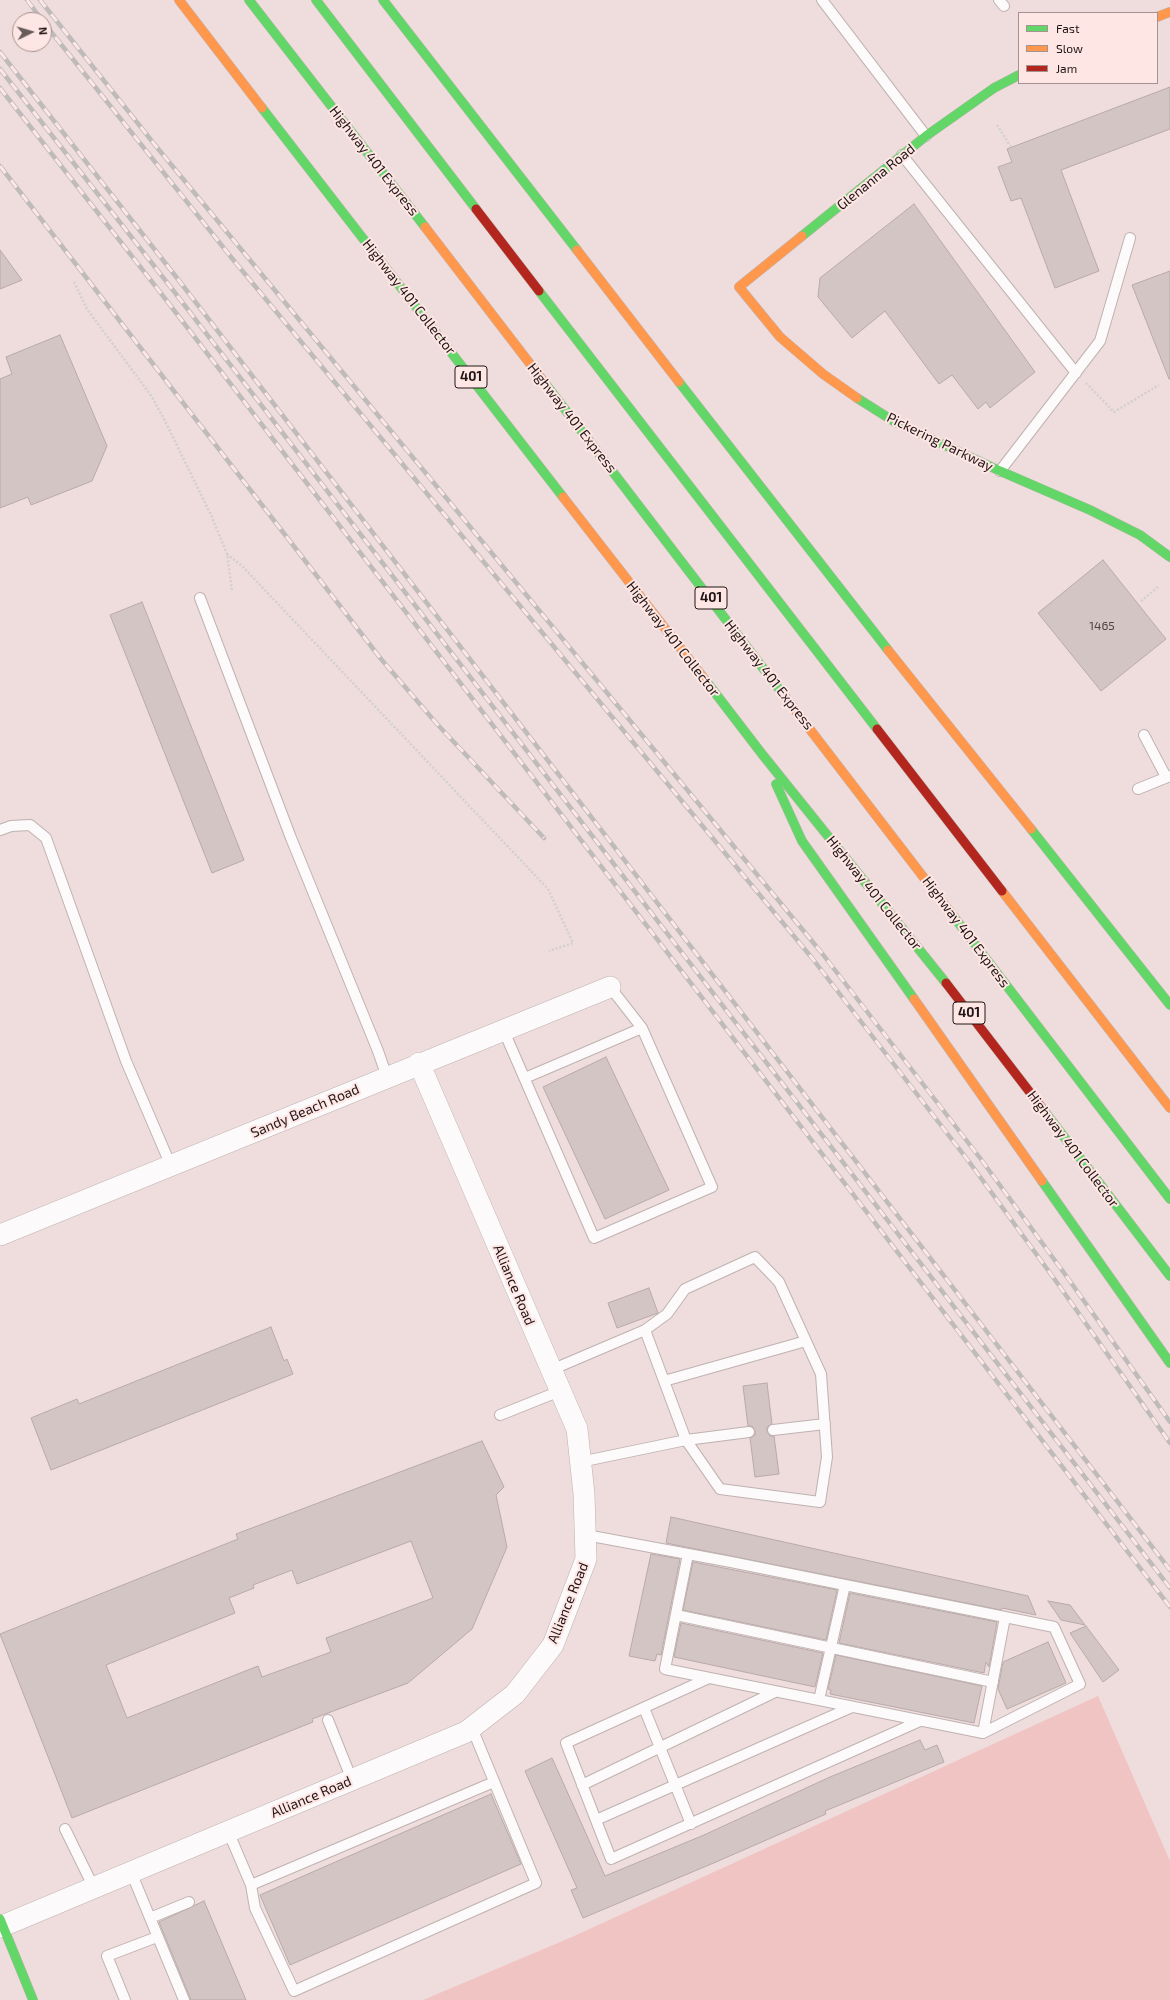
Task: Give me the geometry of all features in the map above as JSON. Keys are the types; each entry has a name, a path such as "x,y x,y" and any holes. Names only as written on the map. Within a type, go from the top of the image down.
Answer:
{"main road":[{"name":"Highway 401 Collector","path":"179,0 762,754 954,992 1170,1276"},
{"name":"Highway 401 Express","path":"249,0 633,496 1170,1199"},
{"path":"316,0 658,446 1170,1108"},
{"path":"383,0 779,512 1170,1005"},
{"path":"1158,17 1170,12"},
{"name":"Glenanna Road","path":"739,287 926,136 994,88 1018,76"},
{"name":"Pickering Parkway","path":"739,287 780,337 823,374 855,397 895,422 1000,471 1084,507 1133,531 1170,557"},
{"path":"762,754 802,842 1170,1363"},
{"path":"1,1924 33,2000"}],"street":[{"name":"Sandy Beach Road","path":"0,1235 419,1063 610,987"},
{"name":"Alliance Road","path":"1,1924 94,1888 466,1732 515,1694 553,1645 586,1558 586,1534 577,1429 419,1063"}],"lane":[{"path":"822,0 926,136"},
{"path":"902,156 1076,373"},
{"path":"1000,471 1100,341 1130,238"},
{"path":"200,598 290,838 378,1051 387,1077"},
{"path":"1138,789 1168,776 1144,734"},
{"path":"0,830 11,826 30,825 46,838 126,1061 171,1166"},
{"path":"503,1030 594,1238 712,1187 642,1028 610,987"},
{"path":"524,1078 642,1028"},
{"path":"551,1370 646,1330 667,1314 685,1289 755,1257 779,1282 821,1374 828,1457 820,1502 720,1489 686,1440 646,1330"},
{"path":"664,1381 806,1341"},
{"path":"500,1415 560,1391"},
{"path":"773,1430 825,1424"},
{"path":"580,1462 686,1440 749,1432"},
{"path":"586,1534 688,1554 845,1585 1054,1627 1080,1684 983,1733 665,1669 688,1554"},
{"path":"819,1700 845,1585"},
{"path":"676,1615 993,1682"},
{"path":"983,1733 1005,1617"},
{"path":"709,1678 566,1743 611,1859 920,1721"},
{"path":"582,1785 775,1692"},
{"path":"596,1820 852,1707"},
{"path":"644,1708 691,1824"},
{"path":"328,1720 352,1780"},
{"path":"228,1831 251,1885 255,1908 294,1991 536,1883 472,1728"},
{"path":"251,1885 494,1782"},
{"path":"65,1830 94,1888"},
{"path":"131,1872 184,2000"},
{"path":"150,1918 189,1902"},
{"path":"125,2000 107,1956 157,1937"}],"path":[{"path":"996,125 1011,147"},
{"path":"74,282 87,310 152,397 166,423 211,515 227,554 232,590"},
{"path":"1076,373 1114,412 1159,385"},
{"path":"227,554 244,567 548,889 573,943 549,951"},
{"path":"1141,601 1158,587"}],"shaded area":[{"path":"1098,1696 1170,1861 1170,2000 423,2000 572,1937"}],"building":[{"path":"1170,87 1170,129 1061,170 1099,271 1055,288 1021,198 1011,201 998,167 1012,162 1007,149"},
{"path":"914,204 1035,372 990,408 986,402 978,409 952,375 939,384 885,311 852,338 818,297 820,278"},
{"path":"0,250 22,280 0,289"},
{"path":"1170,271 1170,379 1169,379 1132,285"},
{"path":"60,335 107,446 92,481 31,505 28,497 0,508 0,379 12,374 6,357"},
{"path":"1103,560 1166,639 1101,691 1038,613"},
{"path":"142,602 244,860 212,873 110,615"},
{"path":"606,1057 669,1190 605,1219 543,1087"},
{"path":"649,1288 658,1313 617,1328 608,1303"},
{"path":"271,1327 284,1361 287,1359 293,1374 51,1470 31,1418 77,1399 79,1404"},
{"path":"767,1383 772,1424 767,1427 767,1431 770,1436 774,1436 779,1474 755,1477 750,1438 755,1435 755,1431 752,1426 748,1426 743,1386"},
{"path":"482,1441 504,1487 496,1495 507,1547 472,1629 408,1683 312,1719 313,1722 72,1818 0,1634 238,1539 236,1534","holes":["411,1541 433,1598 326,1638 331,1652 262,1677 258,1666 127,1718 106,1665 235,1613 229,1598 254,1588 253,1585 292,1570 297,1584"]},
{"path":"671,1517 1028,1596 1036,1615 1002,1608 1001,1610 666,1543"},
{"path":"651,1554 680,1559 661,1655 657,1654 655,1661 629,1656"},
{"path":"693,1562 837,1590 826,1640 683,1610"},
{"path":"850,1593 997,1622 989,1667 986,1662 984,1673 839,1643"},
{"path":"1048,1601 1070,1605 1085,1625 1061,1620"},
{"path":"681,1623 823,1653 815,1687 674,1657"},
{"path":"1086,1626 1119,1670 1103,1682 1070,1633"},
{"path":"1048,1642 1066,1683 1007,1709 998,1689 1003,1662"},
{"path":"836,1655 982,1686 974,1723 830,1694 831,1690 828,1689"},
{"path":"920,1740 925,1750 937,1745 944,1762 825,1811 826,1814 583,1918 571,1890 577,1888 525,1771 552,1758 605,1876 704,1835 830,1777"},
{"path":"491,1794 521,1864 290,1965 260,1895"},
{"path":"204,1901 246,2000 191,2000 159,1922"}],"railway":[{"path":"27,0 36,12"},
{"path":"40,0 155,145 821,952 980,1158 1170,1422"},
{"path":"52,33 235,262 812,958 970,1163 1058,1284 1170,1443"},
{"path":"0,52 177,278 1170,1570"},
{"path":"0,69 169,285 1170,1588"},
{"path":"0,88 160,292 1170,1607"},
{"path":"0,166 381,659 437,724 544,838"}],"traffic: fast":[{"path":"249,0 425,227"},
{"path":"316,0 476,209"},
{"path":"383,0 577,250"},
{"path":"802,236 926,136 994,88 1018,76"},
{"path":"262,108 563,497"},
{"path":"539,291 877,729"},
{"path":"544,382 792,706"},
{"path":"679,382 888,650"},
{"path":"857,398 895,422 1000,471 1090,510 1140,535 1170,557"},
{"path":"706,681 762,754 946,983"},
{"path":"776,784 802,841 914,999"},
{"path":"1031,829 1170,1005"},
{"path":"954,917 1170,1199"},
{"path":"1045,1112 1170,1276"},
{"path":"1042,1181 1170,1363"},
{"path":"0,1919 33,2000"}],"traffic: slow":[{"path":"179,0 262,108"},
{"path":"1158,17 1170,12"},
{"path":"425,227 544,382"},
{"path":"802,236 739,287 780,337 823,374 857,398"},
{"path":"577,250 679,382"},
{"path":"563,497 706,681"},
{"path":"888,650 1031,829"},
{"path":"792,706 954,917"},
{"path":"1002,891 1170,1108"},
{"path":"914,999 1042,1181"}],"traffic: jam":[{"path":"476,209 539,291"},
{"path":"877,729 1002,891"},
{"path":"946,983 1045,1112"}]}
